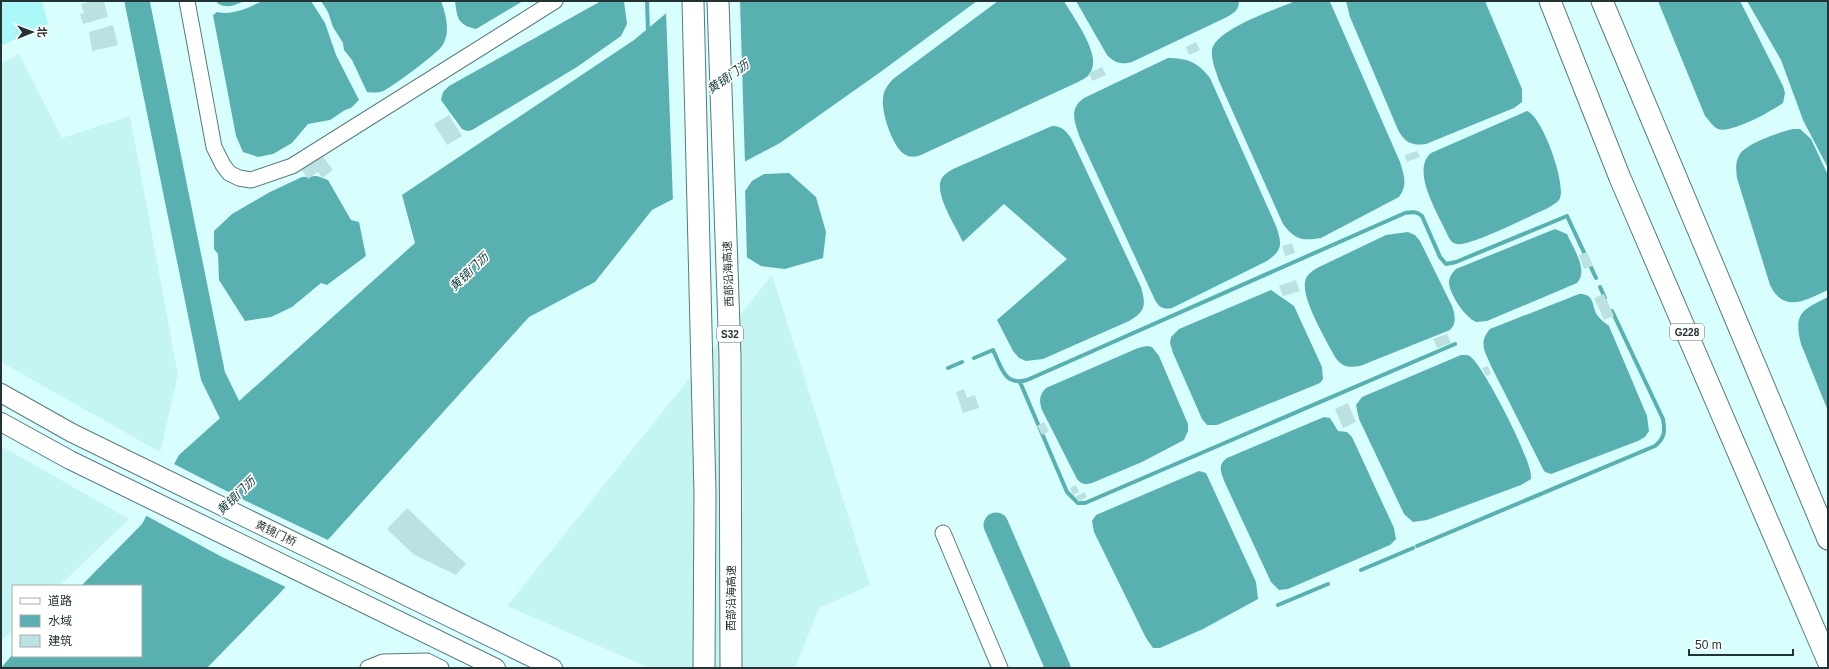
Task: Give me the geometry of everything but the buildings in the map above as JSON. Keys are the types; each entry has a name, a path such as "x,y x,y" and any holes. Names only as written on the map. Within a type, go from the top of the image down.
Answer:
{"highway":[{"name":"西部沿海高速","path":"718,1 730,357 732,668"},
{"name":"G228","path":"1550,1 1620,178 1828,661"},
{"path":"1602,1 1828,539"},
{"name":"S32","path":"693,4 704,485 704,668"}],"main road":[{"name":"黄镜门桥","path":"1,393 72,433 553,668"},
{"path":"1,422 70,460 496,668"}],"street":[{"path":"187,1 214,146 228,173 239,178 251,180 292,166 555,1"},
{"path":"944,533 1000,668"},
{"path":"368,668 383,662 427,661 441,668"}],"shaded area":[{"path":"1,1 42,1 48,24 1,46"},
{"path":"19,54 62,138 130,116 178,375 160,452 1,362 1,63"},
{"path":"772,275 870,585 819,608 795,668 650,668 507,606"},
{"path":"1,446 129,519 60,585 12,585 12,631 1,641"}],"water":[{"path":"215,1 244,1 233,6 222,6"},
{"path":"262,1 311,1 325,23 336,55 359,100 351,108 345,110 330,120 308,124 292,143 273,154 258,157 243,152 236,136 213,15 217,12 228,13 240,11"},
{"path":"321,1 441,1 447,24 445,41 439,50 390,87 379,92 367,92 352,60 344,50 343,43 333,27 328,12"},
{"path":"455,1 523,1 476,29 462,23 458,16"},
{"path":"601,1 624,1 627,24 621,36 577,67 472,130 467,131 462,129 441,100 443,92 449,86"},
{"name":"黄镜门沥","path":"681,1 977,1 780,143 652,210 595,282 529,317 279,594 207,668 1,668 12,655 12,657 142,657 142,585 82,585 142,524 179,455 415,243 402,195 634,40"},
{"path":"998,1 1064,1 1089,44 1093,62 1090,74 1078,82 921,155 912,157 904,154 895,144 888,128 883,104 886,87 893,79"},
{"path":"1076,1 1239,1 1236,11 1227,17 1132,62 1121,63 1116,62 1107,55"},
{"path":"1296,1 1329,1 1331,4 1400,162 1404,180 1404,188 1399,197 1321,238 1309,239 1295,236 1283,224 1219,81 1212,58 1212,50 1215,42 1223,35 1262,14"},
{"path":"1346,1 1485,1 1522,89 1522,102 1514,108 1426,144 1417,145 1410,143 1404,139 1399,132 1350,17"},
{"path":"1658,1 1740,1 1783,86 1785,93 1783,103 1761,116 1732,128 1724,130 1718,129 1714,126 1705,116"},
{"path":"1747,1 1828,1 1828,168 1803,120 1781,60"},
{"path":"1168,58 1192,62 1201,68 1210,78 1276,226 1280,246 1276,253 1267,261 1172,308 1166,309 1160,306 1155,300 1080,138 1076,127 1074,112 1079,102 1084,98"},
{"path":"1527,111 1539,124 1551,150 1556,165 1561,190 1559,200 1548,208 1487,236 1464,244 1454,243 1450,240 1428,193 1425,182 1425,161 1431,153"},
{"path":"1052,126 1063,129 1071,138 1141,287 1144,303 1142,311 1129,321 1043,359 1026,361 1019,358 1013,351 997,320 1067,259 1004,204 963,242 945,205 940,190 940,183 943,176 953,169"},
{"path":"1793,129 1800,129 1811,139 1828,175 1828,290 1812,298 1789,302 1776,294 1770,285 1737,178 1736,169 1738,157 1749,146 1772,135"},
{"path":"789,173 816,197 826,232 823,258 785,269 761,266 743,255 743,194 752,181 764,174"},
{"path":"317,176 328,180 351,220 359,222 366,256 327,285 321,283 292,307 271,317 245,321 219,280 218,254 214,249 214,231 232,214 270,192 302,177"},
{"path":"1555,229 1567,234 1579,259 1581,272 1577,283 1487,321 1476,322 1463,311 1452,293 1449,283 1452,274 1456,269"},
{"path":"1408,232 1415,235 1420,241 1452,306 1455,316 1454,325 1450,330 1360,366 1349,367 1343,365 1335,357 1311,309 1305,290 1305,282 1307,277 1317,268 1386,235"},
{"path":"1271,290 1294,306 1322,367 1323,379 1320,383 1217,425 1207,425 1202,419 1173,353 1170,343 1171,337 1179,329"},
{"path":"1579,294 1584,294 1592,300 1597,315 1609,326 1647,416 1649,431 1645,437 1638,441 1551,474 1545,472 1543,469 1491,366 1483,343 1486,334 1490,329"},
{"path":"1828,297 1828,411 1801,344 1798,325 1799,318 1806,309"},
{"path":"1147,346 1152,347 1159,356 1188,424 1188,431 1184,440 1142,462 1092,483 1082,483 1077,479 1042,410 1040,401 1042,393 1046,388 1138,348"},
{"path":"1461,355 1468,355 1472,358 1497,397 1508,417 1525,455 1530,470 1531,479 1521,485 1427,520 1413,522 1404,514 1359,419 1356,405 1362,397"},
{"path":"1324,417 1330,418 1338,431 1347,432 1352,437 1394,528 1396,539 1390,545 1288,589 1279,590 1271,582 1225,483 1221,473 1221,466 1227,458"},
{"path":"1199,471 1206,473 1256,582 1258,599 1203,629 1160,648 1153,648 1146,638 1094,532 1092,521 1096,515"}],"pier":[{"path":"678,1 740,1 745,164 673,202 666,11"},
{"path":"745,187 747,260 741,255 741,194"},
{"path":"172,463 246,501 330,541 288,588 222,557 145,515"}],"waterway":[{"path":"137,1 213,376 240,431"},
{"path":"647,1 648,32"},
{"path":"974,358 993,350 1002,369 1009,378 1019,381 1027,380 1410,212 1420,214 1422,216 1440,257 1446,264 1456,262 1567,216 1596,278"},
{"path":"1600,287 1605,298"},
{"path":"1417,546 1655,446 1661,440 1664,431 1663,419 1612,311"},
{"path":"1020,382 1067,492 1078,503 1085,503 1455,344"},
{"path":"948,368 962,362"},
{"path":"996,525 1058,668"},
{"path":"1361,570 1413,548"},
{"path":"1278,605 1328,584"}]}
